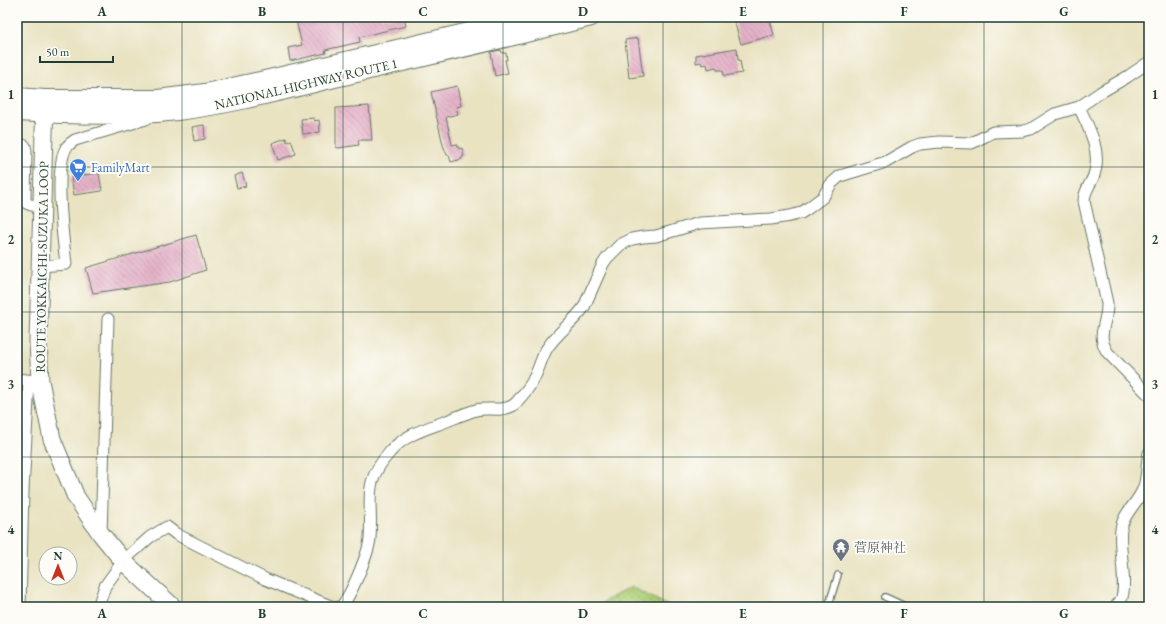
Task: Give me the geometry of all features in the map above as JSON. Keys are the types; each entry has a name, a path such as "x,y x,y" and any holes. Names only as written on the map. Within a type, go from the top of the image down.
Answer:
{"highway":[{"name":"NATIONAL HIGHWAY ROUTE 1","path":"17,97 45,106 123,114 177,111 207,99 271,86 450,44 528,23 591,17"},
{"name":"NATIONAL HIGHWAY ROUTE 1","path":"17,112 45,106 158,99 207,99"}],"main road":[{"name":"ROUTE YOKKAICHI-SUZUKA LOOP","path":"45,106 41,266 38,340 34,381 52,439 76,497 101,534 123,561 173,607"}],"street":[{"path":"341,607 349,594 368,547 370,538 370,484 380,464 390,451 405,438 419,431 476,410 502,409 513,406 527,390 534,379 553,339 580,313 584,307 603,264 620,245 632,239 656,236 700,223 771,219 801,213 823,197 831,184 840,176 886,162 912,147 930,142 972,143 994,132 1023,131 1030,129 1055,114 1079,107 1149,62"},
{"path":"1079,107 1090,130 1096,159 1094,177 1084,195 1084,201 1107,303 1107,312 1102,331 1102,340 1104,348 1108,354 1149,395"},
{"path":"41,266 66,264 60,209 62,160 66,148 75,140 80,138 177,111"},
{"path":"17,142 25,146 26,151 26,203 43,206"},
{"path":"101,534 108,319"},
{"path":"17,379 34,381 20,491 20,607"},
{"path":"1116,607 1121,600 1123,588 1120,548 1121,526 1126,514 1143,491 1149,453"},
{"path":"98,607 105,586 123,561 150,536 167,527 176,534 266,579 333,607"}],"lane":[{"path":"828,607 838,575"},
{"path":"885,597 906,607"}],"green space":[{"path":"631,587 671,607 601,607 603,602"}],"building":[{"path":"295,17 404,17 406,26 359,37 360,42 325,50 326,53 290,61 288,48 302,45"},
{"path":"733,17 769,17 774,35 741,44"},
{"path":"638,38 643,76 629,78 625,40"},
{"path":"737,48 738,60 740,60 742,73 724,76 723,70 717,70 716,67 708,69 707,64 702,65 701,62 696,63 696,55"},
{"path":"501,50 502,53 506,53 507,60 505,60 508,73 495,76 491,52"},
{"path":"457,86 461,106 456,107 458,114 446,117 452,145 457,144 459,149 462,148 464,156 462,159 451,162 443,145 431,92"},
{"path":"369,106 372,140 358,140 359,145 336,147 336,108"},
{"path":"314,118 314,121 319,120 320,132 303,134 301,119"},
{"path":"204,125 205,139 194,141 192,127"},
{"path":"286,138 287,142 291,140 296,154 278,160 272,143"},
{"path":"99,173 102,191 74,195 71,177"},
{"path":"242,173 246,186 237,188 234,176"},
{"path":"196,235 206,270 170,282 93,293 86,268"}],"place":[{"name":"FamilyMart","path":"78,182"},
{"name":"菅原神社","path":"841,562"}]}
